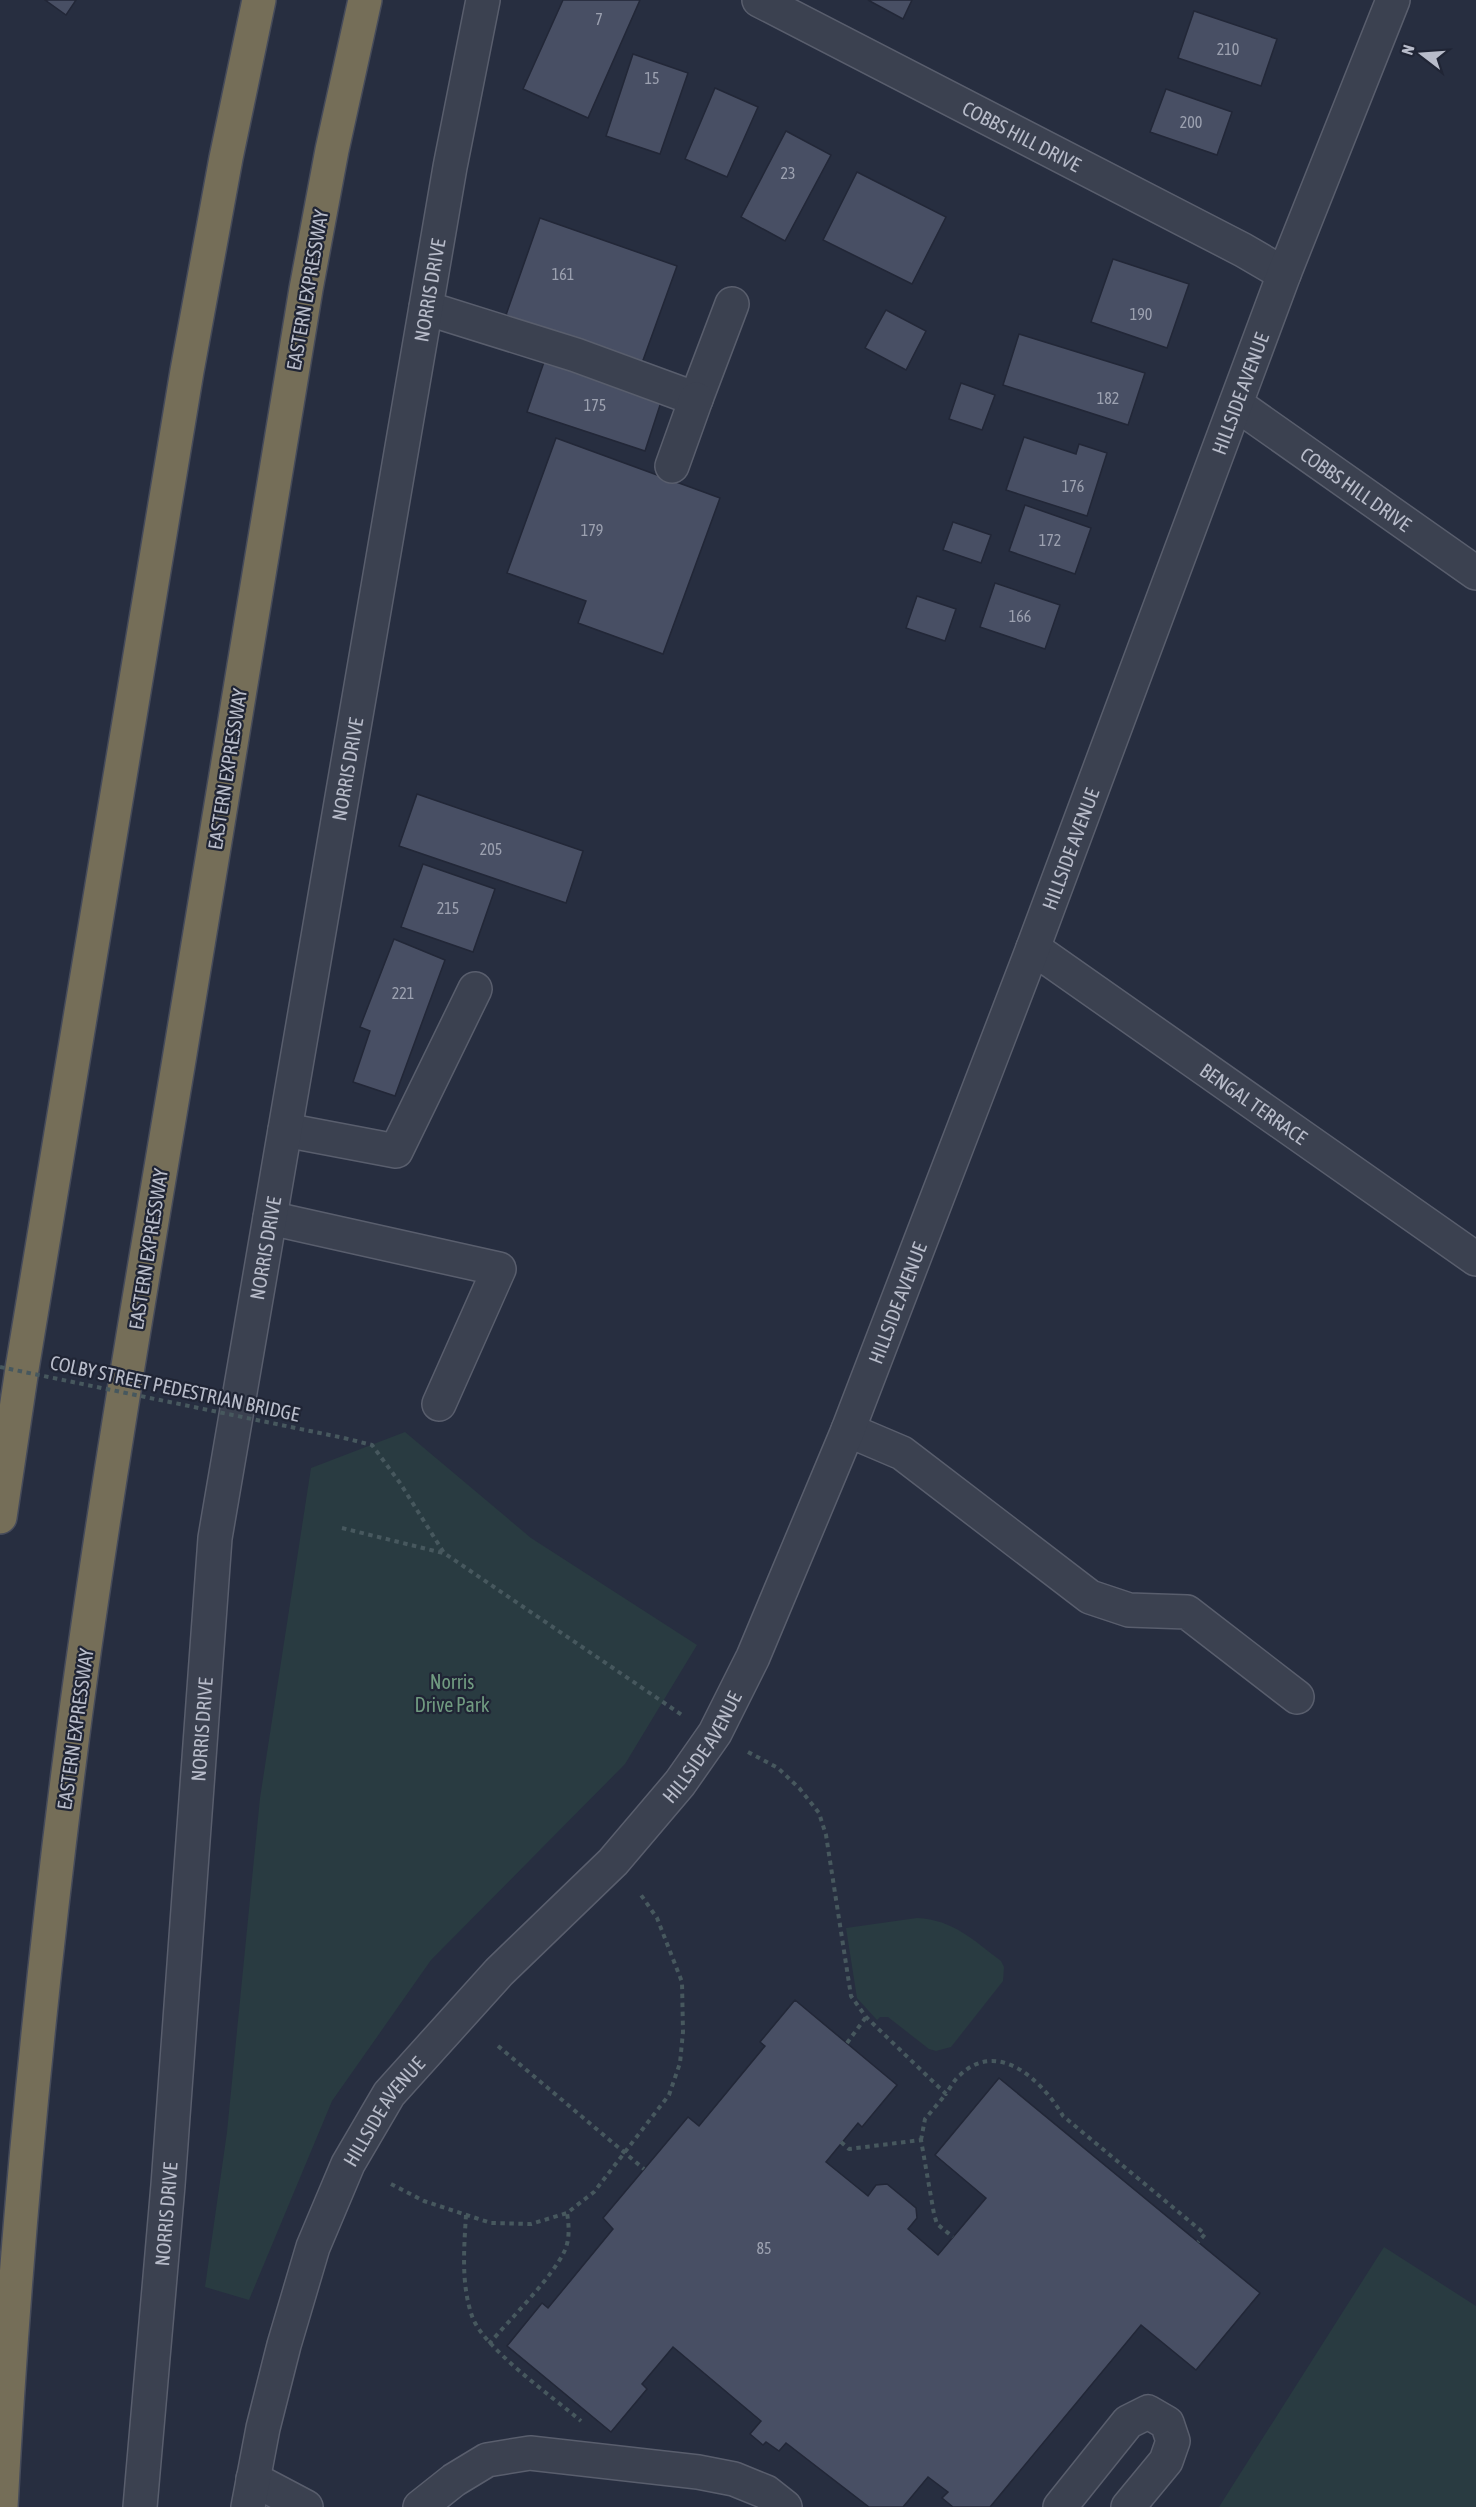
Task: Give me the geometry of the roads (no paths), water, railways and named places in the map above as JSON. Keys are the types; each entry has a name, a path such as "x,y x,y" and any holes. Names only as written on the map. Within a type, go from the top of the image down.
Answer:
{"highway":[{"path":"0,1517 22,1369 172,454 224,170 259,0"},
{"name":"EASTERN EXPRESSWAY","path":"1,2507 15,2285 34,2069 66,1795 89,1626 119,1421 308,277 336,130 365,0"}],"street":[{"name":"NORRIS DRIVE","path":"140,2507 168,2185 215,1538 426,308 483,0"},
{"name":"COBBS HILL DRIVE","path":"759,0 1243,250 1284,274"},
{"name":"HILLSIDE AVENUE","path":"250,2493 281,2355 310,2258 348,2164 389,2094 499,1972 613,1862 680,1783 715,1733 753,1658 848,1430 1033,948 1284,274 1393,0"},
{"path":"672,466 732,304"},
{"path":"426,308 576,355 696,399"},
{"name":"COBBS HILL DRIVE","path":"1236,404 1476,573"},
{"name":"BENGAL TERRACE","path":"1033,948 1476,1259"},
{"path":"285,1131 396,1151 475,989"},
{"path":"270,1218 499,1269 439,1404"},
{"path":"848,1430 902,1453 1090,1597 1130,1610 1187,1612 1298,1697"},
{"path":"1060,2507 1128,2422 1148,2412 1167,2422 1173,2441 1166,2461 1128,2507"},
{"path":"420,2507 454,2480 487,2460 530,2453 725,2477 766,2492 785,2507"},
{"path":"250,2493 306,2507"}],"park label":[{"name":"Norris Drive Park","path":"452,1692"}]}
